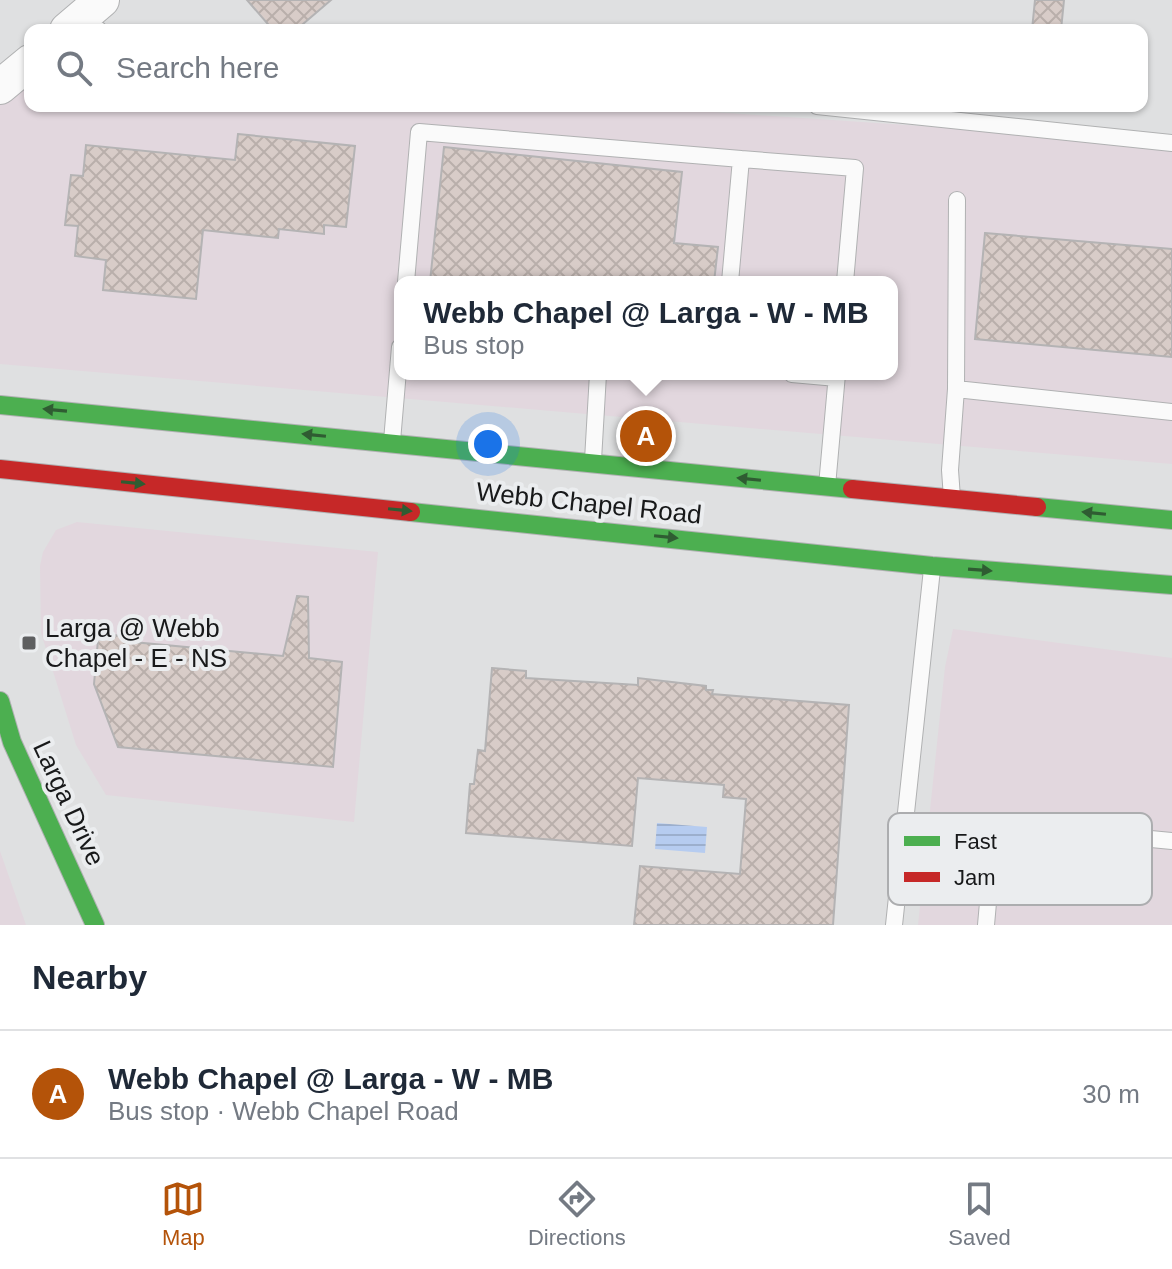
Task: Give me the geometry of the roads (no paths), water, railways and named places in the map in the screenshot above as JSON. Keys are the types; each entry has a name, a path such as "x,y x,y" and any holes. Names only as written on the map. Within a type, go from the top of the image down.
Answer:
{"main road":[{"name":"Webb Chapel Road","path":"0,405 391,444 592,470 827,487 1172,520"},
{"name":"Webb Chapel Road","path":"0,469 589,522 932,566 1172,585"},
{"name":"Larga Drive","path":"0,701 6,743 95,925"}],"street":[{"path":"83,24 102,0"},
{"path":"0,87 24,67"}],"lane":[{"path":"875,112 1172,143"},
{"path":"407,276 419,132 855,168 846,276"},
{"path":"731,276 741,159"},
{"path":"952,499 950,470 956,389 957,200"},
{"path":"391,444 397,380"},
{"path":"592,470 598,380"},
{"path":"827,487 837,380"},
{"path":"956,389 1172,412"},
{"path":"906,813 932,566"},
{"path":"1152,839 1172,841"},
{"path":"894,925 896,905"},
{"path":"986,925 988,905"}],"water":[{"path":"657,823 707,827 705,853 655,849"}],"place":[{"name":"Webb Chapel @ Larga - W - MB","path":"646,436"},
{"name":"Larga @ Webb Chapel - E - NS","path":"29,643"}]}
